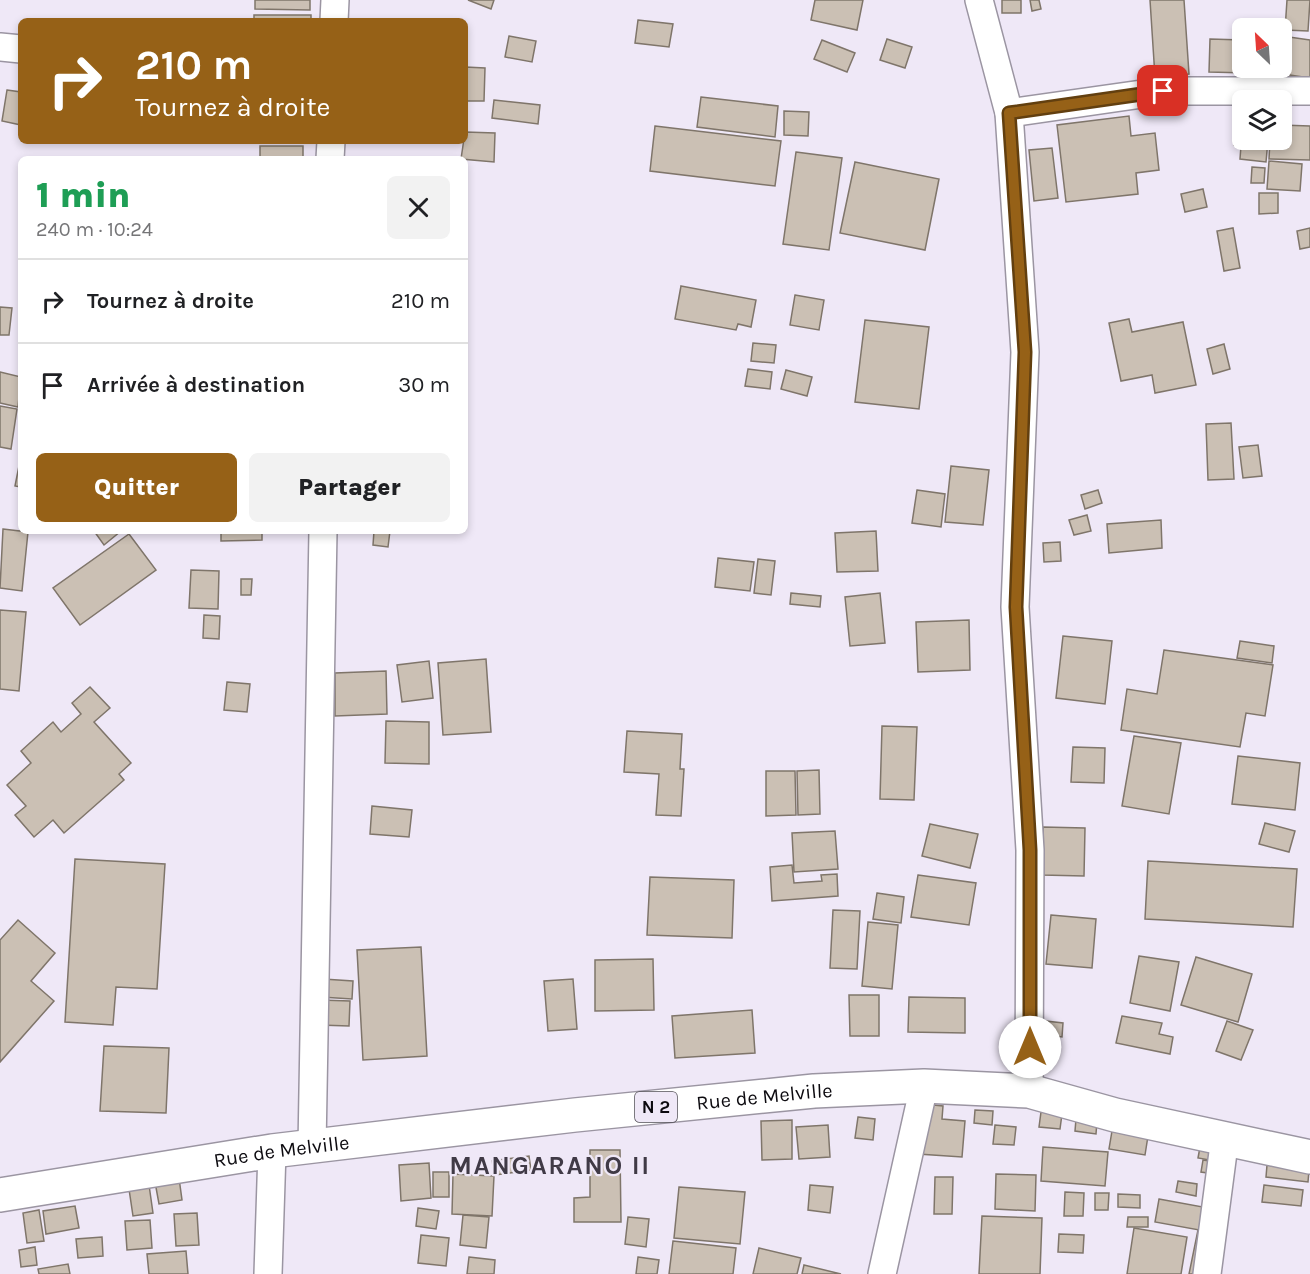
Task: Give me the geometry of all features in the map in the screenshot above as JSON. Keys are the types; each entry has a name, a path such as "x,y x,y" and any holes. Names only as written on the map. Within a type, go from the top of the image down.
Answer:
{"main road":[{"name":"Rue de Melville","path":"0,1195 272,1151 575,1115 814,1091 924,1086 1029,1091 1115,1115 1310,1157"}],"street":[{"path":"334,18 335,0"},
{"path":"979,0 1009,113 1025,352 1016,607 1030,850 1029,1091"},
{"path":"0,47 18,49"},
{"path":"1009,113 1163,91 1310,91"},
{"path":"312,1147 323,534"},
{"path":"882,1274 924,1086"},
{"path":"1207,1274 1225,1137"},
{"path":"268,1274 272,1151"}],"building":[{"path":"255,0 310,0 310,10 255,9"},
{"path":"468,0 494,0 491,9"},
{"path":"815,0 863,0 857,30 811,20"},
{"path":"1002,0 1021,0 1021,13 1002,13"},
{"path":"1030,0 1039,0 1041,9 1032,11"},
{"path":"1150,0 1184,0 1189,74 1155,77"},
{"path":"1287,0 1310,0 1308,31 1292,30 1292,18 1286,18"},
{"path":"254,15 311,15 311,18 254,18"},
{"path":"638,20 673,24 669,47 635,43"},
{"path":"509,36 536,41 532,62 505,57"},
{"path":"1292,37 1310,40 1310,78 1292,75"},
{"path":"887,39 912,47 905,68 880,60"},
{"path":"1210,39 1232,40 1232,73 1209,72"},
{"path":"822,40 855,53 847,72 814,59"},
{"path":"468,67 485,68 484,101 468,101"},
{"path":"7,90 18,92 18,124 2,121"},
{"path":"701,97 778,106 775,137 697,127"},
{"path":"494,100 540,105 538,124 492,118"},
{"path":"784,111 809,112 808,136 784,135"},
{"path":"1129,116 1131,136 1155,133 1159,170 1136,173 1138,194 1066,202 1057,125"},
{"path":"1292,125 1310,126 1310,160 1269,159 1269,150 1292,150"},
{"path":"655,126 781,141 775,186 650,171"},
{"path":"468,132 495,133 494,162 468,160 468,156 461,156 463,144 468,144"},
{"path":"260,146 303,146 303,156 260,156"},
{"path":"1052,148 1058,198 1034,201 1029,150"},
{"path":"1241,150 1267,150 1266,162 1240,159"},
{"path":"796,152 842,158 829,250 783,244"},
{"path":"1269,161 1302,164 1300,191 1267,189"},
{"path":"855,162 939,179 925,250 840,233"},
{"path":"1252,167 1265,168 1264,183 1251,183"},
{"path":"1203,189 1207,207 1185,212 1181,194"},
{"path":"1259,193 1278,193 1278,213 1259,214"},
{"path":"1233,228 1240,268 1224,271 1217,231"},
{"path":"1310,228 1310,247 1300,249 1297,231"},
{"path":"681,286 756,300 751,327 738,324 736,330 675,319"},
{"path":"795,295 824,300 819,330 790,325"},
{"path":"0,307 12,308 9,335 0,335"},
{"path":"1129,319 1132,332 1183,322 1196,385 1155,393 1152,375 1121,381 1109,323"},
{"path":"865,320 929,327 919,409 855,402"},
{"path":"753,343 776,345 774,363 751,361"},
{"path":"1224,344 1230,369 1213,374 1207,349"},
{"path":"748,369 772,372 770,389 745,386"},
{"path":"786,370 812,377 807,396 781,389"},
{"path":"0,372 18,376 18,407 0,403"},
{"path":"0,406 17,409 11,449 0,447"},
{"path":"1231,423 1234,479 1208,480 1206,424"},
{"path":"1258,445 1262,476 1243,478 1239,447"},
{"path":"951,466 989,470 983,525 945,522"},
{"path":"18,471 18,486 15,486"},
{"path":"917,490 945,494 941,527 912,523"},
{"path":"1098,490 1102,503 1085,509 1081,495"},
{"path":"1087,515 1091,531 1074,535 1069,520"},
{"path":"1161,520 1162,548 1109,553 1107,524"},
{"path":"3,529 18,531 18,534 28,534 22,591 0,588"},
{"path":"876,531 878,571 837,572 835,533"},
{"path":"96,534 117,534 104,545"},
{"path":"129,534 156,570 80,625 53,588"},
{"path":"221,534 262,534 262,540 221,541"},
{"path":"374,534 390,534 388,547 373,545"},
{"path":"1060,542 1061,561 1044,562 1043,543"},
{"path":"718,558 754,562 750,591 715,587"},
{"path":"758,559 775,561 771,595 754,593"},
{"path":"191,570 219,571 218,609 189,608"},
{"path":"241,579 252,579 251,595 241,595"},
{"path":"791,593 821,596 820,607 790,604"},
{"path":"880,593 885,643 850,646 845,597"},
{"path":"0,610 26,612 19,691 0,689"},
{"path":"204,615 220,616 219,639 203,638"},
{"path":"969,620 970,670 918,672 916,622"},
{"path":"1063,636 1112,641 1105,704 1056,698"},
{"path":"1240,641 1274,646 1272,663 1237,658"},
{"path":"1164,650 1273,665 1265,716 1246,713 1240,747 1121,730 1127,689 1157,694"},
{"path":"486,659 491,732 443,735 438,663"},
{"path":"429,661 433,698 402,702 397,665"},
{"path":"386,671 387,714 335,716 335,673"},
{"path":"227,682 250,684 247,712 224,710"},
{"path":"90,687 110,708 94,722 131,763 119,774 124,780 64,833 53,820 34,837 15,815 26,806 7,785 31,763 21,751 53,722 61,732 81,714 72,703"},
{"path":"386,721 429,722 429,764 385,763"},
{"path":"882,726 917,727 914,800 880,799"},
{"path":"627,731 682,734 680,769 684,769 681,816 656,815 659,774 624,772"},
{"path":"1134,736 1181,743 1169,814 1122,806"},
{"path":"1073,747 1105,748 1104,783 1071,782"},
{"path":"1238,756 1300,763 1295,810 1232,804"},
{"path":"819,770 820,814 798,815 797,771"},
{"path":"766,771 795,771 796,815 766,816"},
{"path":"372,806 412,810 409,837 370,834"},
{"path":"1265,823 1295,831 1289,852 1259,844"},
{"path":"930,824 978,834 970,868 922,856"},
{"path":"1043,827 1085,828 1084,876 1042,875"},
{"path":"835,831 838,869 794,872 792,833"},
{"path":"75,859 165,864 157,989 116,987 113,1025 65,1022"},
{"path":"1148,861 1297,869 1293,927 1145,919"},
{"path":"792,865 794,883 822,881 821,875 837,874 838,896 772,901 770,867"},
{"path":"918,875 976,883 969,925 911,917"},
{"path":"650,877 734,880 732,938 647,935"},
{"path":"877,893 904,897 901,923 873,919"},
{"path":"833,910 860,911 857,969 830,968"},
{"path":"1051,915 1096,919 1092,968 1046,964"},
{"path":"18,920 55,953 31,981 54,1001 0,1062 0,940"},
{"path":"868,922 898,925 892,989 862,986"},
{"path":"421,947 427,1056 363,1060 357,950"},
{"path":"1139,956 1179,962 1170,1011 1130,1003"},
{"path":"1196,957 1252,974 1238,1022 1181,1005"},
{"path":"653,959 654,1010 595,1011 595,960"},
{"path":"323,979 353,981 352,999 321,997"},
{"path":"573,979 577,1029 548,1031 544,981"},
{"path":"849,995 879,995 879,1036 850,1036"},
{"path":"909,997 965,998 965,1033 908,1032"},
{"path":"320,1000 350,1001 349,1026 319,1025"},
{"path":"752,1010 755,1053 675,1058 672,1016"},
{"path":"1122,1016 1162,1023 1159,1034 1173,1037 1170,1054 1116,1043"},
{"path":"1037,1020 1063,1023 1062,1037 1049,1035 1047,1047 1034,1046"},
{"path":"1227,1021 1253,1030 1241,1060 1216,1051"},
{"path":"104,1046 169,1048 166,1113 100,1111"},
{"path":"923,1104 943,1106 942,1119 965,1121 962,1157 918,1154"},
{"path":"975,1110 993,1111 992,1125 974,1123"},
{"path":"1041,1112 1062,1114 1060,1129 1039,1127"},
{"path":"858,1117 875,1119 873,1140 855,1138"},
{"path":"1076,1119 1097,1121 1096,1134 1075,1131"},
{"path":"792,1120 792,1159 762,1160 761,1121"},
{"path":"828,1125 830,1157 799,1159 796,1127"},
{"path":"995,1125 1016,1127 1014,1145 993,1144"},
{"path":"1112,1131 1148,1136 1145,1155 1109,1149"},
{"path":"1043,1147 1108,1152 1105,1186 1041,1181"},
{"path":"1200,1147 1217,1149 1215,1161 1198,1158"},
{"path":"590,1150 620,1150 621,1222 574,1222 574,1198 590,1197"},
{"path":"529,1156 531,1170 495,1175 492,1161"},
{"path":"1203,1160 1216,1162 1214,1174 1201,1172"},
{"path":"429,1163 431,1198 401,1201 399,1165"},
{"path":"1267,1165 1309,1170 1308,1182 1266,1177"},
{"path":"433,1172 449,1172 449,1197 433,1197"},
{"path":"453,1174 494,1176 492,1216 452,1214"},
{"path":"996,1174 1036,1175 1035,1211 995,1209"},
{"path":"935,1177 953,1177 952,1214 934,1214"},
{"path":"179,1178 182,1200 159,1204 155,1182"},
{"path":"1178,1181 1197,1184 1196,1196 1176,1192"},
{"path":"149,1185 153,1213 133,1216 129,1189"},
{"path":"810,1185 833,1187 830,1213 808,1210"},
{"path":"1264,1185 1303,1190 1301,1206 1262,1202"},
{"path":"679,1187 745,1192 740,1244 674,1238"},
{"path":"1065,1192 1084,1193 1083,1216 1064,1216"},
{"path":"1095,1193 1109,1193 1108,1210 1095,1210"},
{"path":"1118,1194 1140,1195 1140,1208 1118,1207"},
{"path":"1159,1199 1203,1207 1199,1230 1155,1222"},
{"path":"75,1206 79,1228 46,1234 43,1211"},
{"path":"418,1208 439,1211 436,1229 416,1226"},
{"path":"39,1210 44,1241 27,1243 23,1213"},
{"path":"197,1213 199,1245 176,1246 174,1214"},
{"path":"463,1215 489,1217 486,1248 460,1245"},
{"path":"982,1216 1042,1218 1040,1274 979,1274"},
{"path":"628,1217 649,1219 646,1247 625,1244"},
{"path":"1128,1217 1148,1217 1148,1227 1127,1227"},
{"path":"150,1220 152,1248 127,1250 125,1221"},
{"path":"1134,1228 1187,1237 1181,1274 1127,1274"},
{"path":"1198,1230 1210,1233 1202,1274 1189,1274"},
{"path":"1059,1234 1084,1235 1083,1253 1058,1252"},
{"path":"421,1235 449,1238 446,1266 418,1263"},
{"path":"102,1237 103,1256 78,1258 76,1239"},
{"path":"673,1241 736,1248 733,1274 669,1274"},
{"path":"35,1247 37,1265 21,1267 19,1250"},
{"path":"759,1248 801,1258 797,1274 753,1274"},
{"path":"186,1251 188,1274 149,1274 147,1254"},
{"path":"469,1257 495,1260 494,1274 467,1274"},
{"path":"638,1257 659,1260 657,1274 636,1274"},
{"path":"68,1264 70,1274 39,1274 38,1269"},
{"path":"804,1265 841,1274 802,1274"}],"district":[{"name":"MANGARANO II","path":"550,1165"}],"route":[{"path":"1030,1047 1030,850 1016,607 1025,352 1009,113 1163,91"}]}
